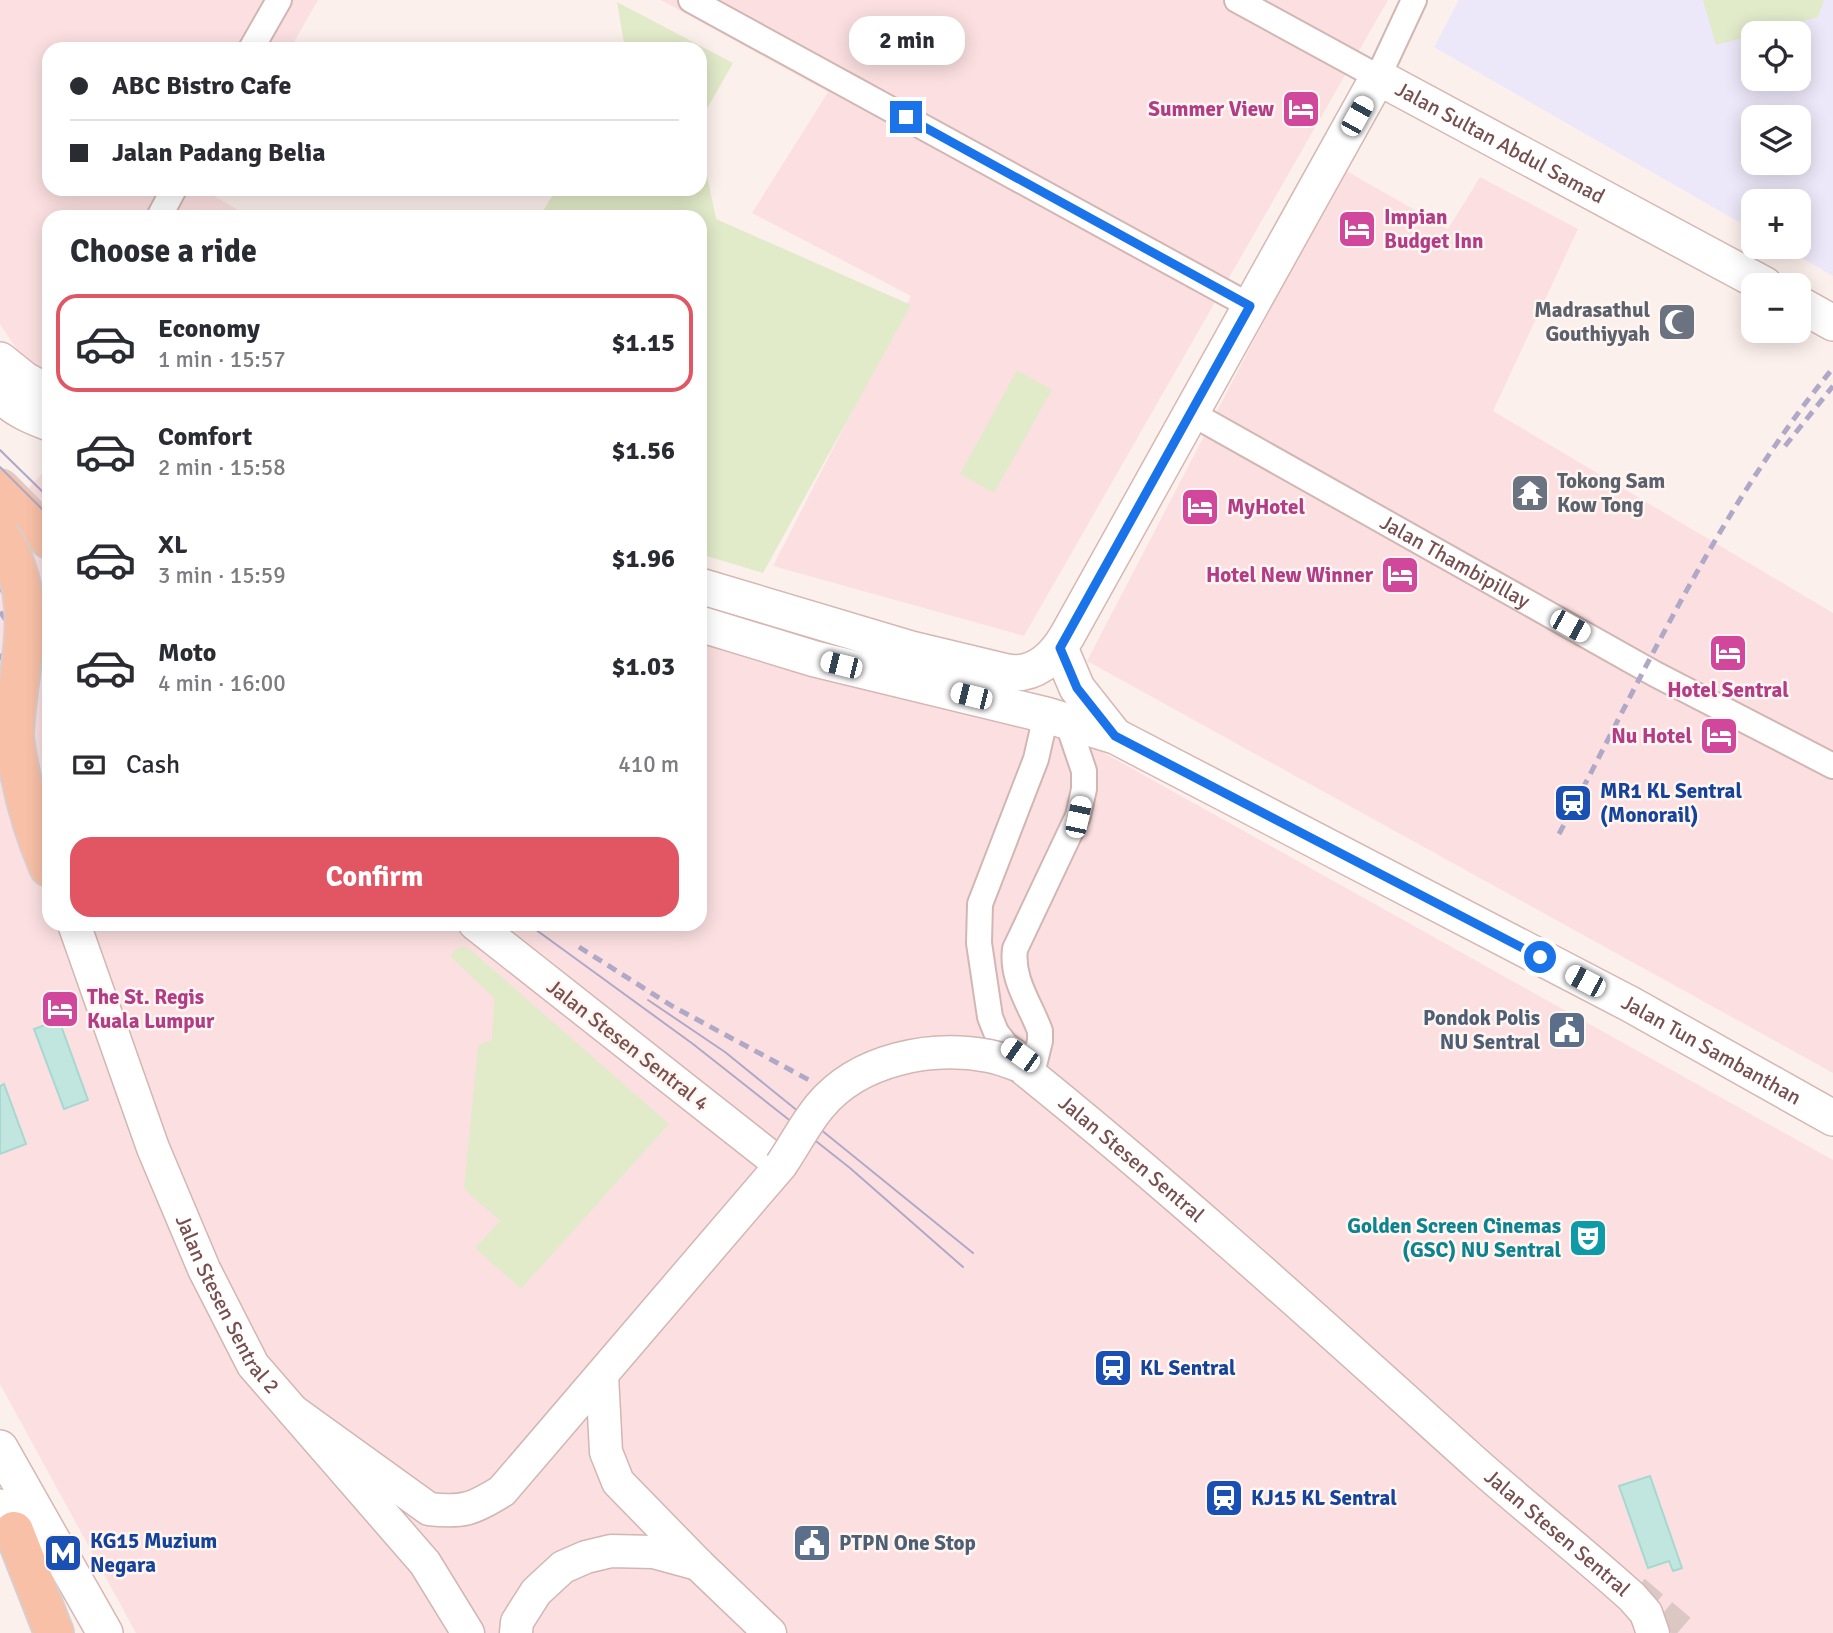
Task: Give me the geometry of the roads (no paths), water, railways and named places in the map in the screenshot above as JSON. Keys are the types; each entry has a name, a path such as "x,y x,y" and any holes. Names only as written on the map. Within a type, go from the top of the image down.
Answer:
{"main road":[{"path":"707,588 911,649 1017,674 1044,664 1060,648 1378,77"},
{"name":"Jalan Sultan Abdul Samad","path":"1378,77 1743,273"},
{"path":"1811,311 1833,323"},
{"path":"0,360 25,380 42,389"},
{"path":"0,394 16,408 42,420"},
{"path":"0,489 42,532"},
{"path":"0,534 15,566 23,594 26,626 13,737 28,814 42,849"},
{"name":"Jalan Tun Sambanthan","path":"707,626 815,659 1056,718 1115,736 1630,1004 1833,1118"},
{"path":"1060,648 1077,688 1115,736"},
{"path":"0,1448 105,1633"},
{"path":"7,1519 54,1633"},
{"path":"7,1519 70,1633"}],"street":[{"path":"255,42 279,0"},
{"path":"691,0 1250,306"},
{"name":"Jalan Sultan Abdul Samad","path":"1237,0 1378,77"},
{"path":"1378,77 1414,0"},
{"name":"Jalan Thambipillay","path":"1191,413 1656,674 1833,766"},
{"path":"1056,718 1084,771 1084,789 1078,817 1015,949 1016,976 1040,1031 1040,1041 1032,1068 1006,1045 996,1032 990,1017 979,943 979,918 983,891 1036,759 1056,718"},
{"name":"Jalan Stesen Sentral 2","path":"76,931 153,1148 204,1269 253,1365 425,1563 468,1633"},
{"name":"Jalan Stesen Sentral 4","path":"484,931 780,1165"},
{"name":"Jalan Stesen Sentral","path":"293,1411 429,1509 454,1512 480,1505 502,1490 780,1165 821,1105 855,1075 898,1059 936,1053 989,1056 1032,1068 1481,1467 1632,1597 1646,1613 1653,1633"},
{"path":"602,1375 606,1452 618,1482 699,1565 771,1633"},
{"path":"516,1633 517,1622 536,1592 563,1567 586,1557 611,1552 654,1552 699,1565"}],"water":[{"path":"59,1020 88,1100 64,1109 34,1029"},
{"path":"4,1084 26,1144 0,1154 0,1086"},
{"path":"1650,1476 1682,1568 1673,1571 1669,1561 1648,1568 1619,1486"}],"tunnel":[{"path":"1637,1588 1690,1633"}],"tram line":[{"path":"0,450 42,491"},
{"path":"0,467 42,509"},
{"path":"538,931 693,1044 850,1168 963,1267"},
{"path":"648,1000 725,1052 973,1253"}],"railway":[{"path":"1559,834 1718,535 1792,422 1833,368"},
{"path":"1785,446 1833,386"},
{"path":"0,549 42,598"},
{"path":"0,569 42,618"},
{"path":"0,588 42,635"},
{"path":"0,612 42,666"},
{"path":"0,654 30,710"},
{"path":"579,947 672,1006 809,1080"}],"place":[{"name":"Summer View","path":"1301,109"},
{"name":"Impian Budget Inn","path":"1357,229"},
{"name":"Madrasathul Gouthiyyah","path":"1677,322"},
{"name":"Tokong Sam Kow Tong","path":"1530,493"},
{"name":"MyHotel","path":"1200,507"},
{"name":"Hotel New Winner","path":"1400,575"},
{"name":"Hotel Sentral","path":"1728,653"},
{"name":"Nu Hotel","path":"1719,736"},
{"name":"MR1 KL Sentral (Monorail)","path":"1573,803"},
{"name":"The St. Regis Kuala Lumpur","path":"60,1009"},
{"name":"Pondok Polis NU Sentral","path":"1567,1030"},
{"name":"Golden Screen Cinemas (GSC) NU Sentral","path":"1588,1238"},
{"name":"KL Sentral","path":"1113,1368"},
{"name":"KJ15 KL Sentral","path":"1224,1498"},
{"name":"PTPN One Stop","path":"812,1543"},
{"name":"KG15 Muzium Negara","path":"63,1553"}]}
